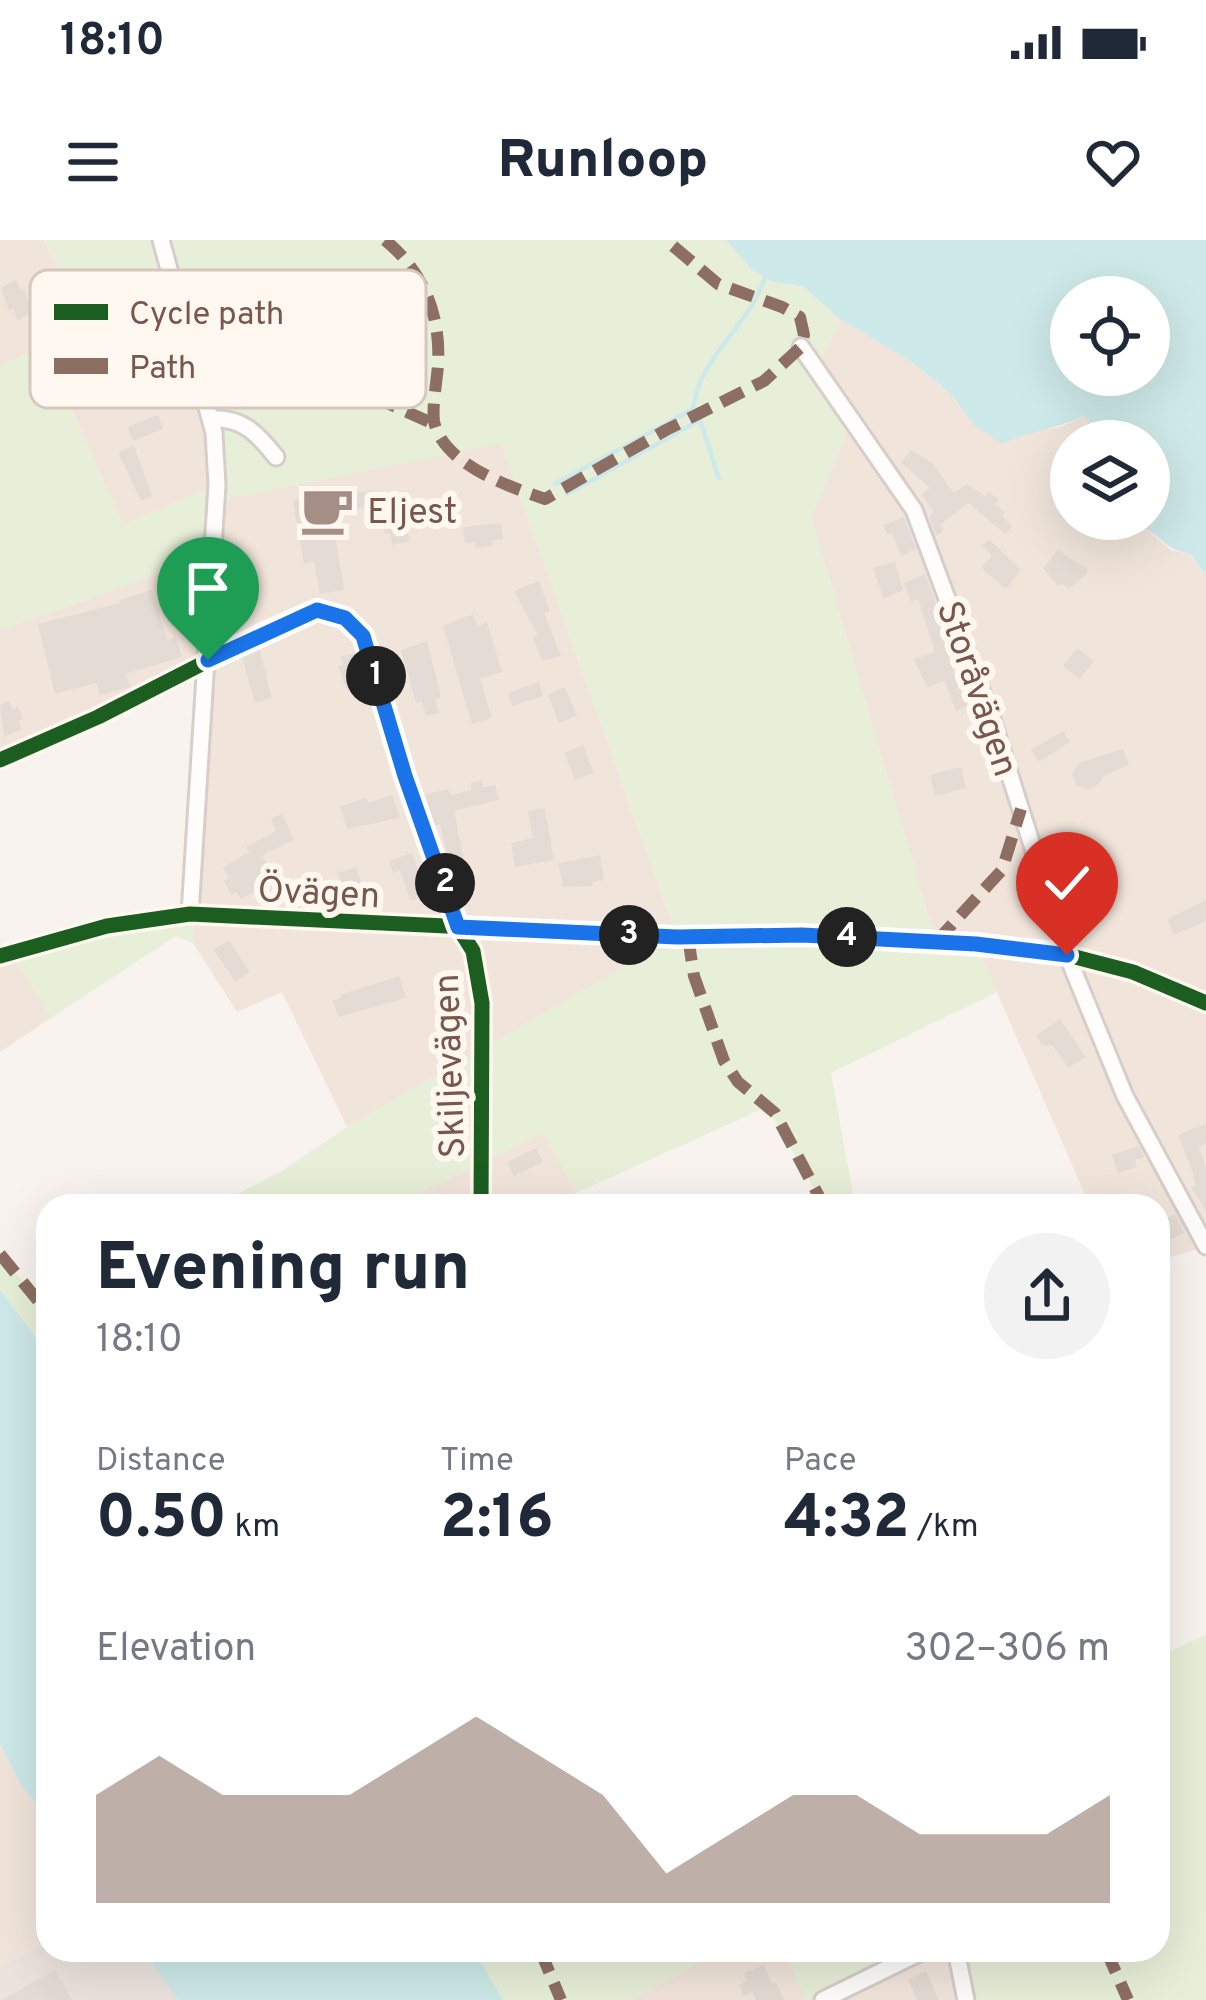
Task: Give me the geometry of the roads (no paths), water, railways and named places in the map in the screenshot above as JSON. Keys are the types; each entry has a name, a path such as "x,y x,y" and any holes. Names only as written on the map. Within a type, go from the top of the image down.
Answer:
{"street":[{"path":"161,240 169,270"},
{"name":"Storåvägen","path":"801,347 914,510 993,722 1067,955 1125,1096 1206,1246"},
{"path":"190,914 217,485 207,408"},
{"path":"210,419 234,418 259,435 276,457"},
{"name":"Skiljevägen","path":"208,660 317,610 345,618 363,636 405,776 458,927 473,951 482,1003 481,1194"},
{"path":"0,760 197,670 208,660"},
{"name":"Övägen","path":"0,956 107,926 190,914 677,937 802,935 976,944 1067,955 1133,972 1206,1003"},
{"path":"823,2000 901,1962"},
{"path":"958,1962 966,2000"}],"water":[{"path":"726,240 1206,240 1206,575 1189,553 1162,540 1170,540 1170,420 1088,420 1084,416 1050,420 1050,428 1002,444 974,425 950,393 913,363 840,319 803,286 773,282 752,270"},
{"path":"0,1290 36,1338 36,1805 0,1744"},
{"path":"151,1962 480,1962 503,2000 178,2000"}],"waterway":[{"path":"555,484 693,409 705,372 748,311 765,277"},
{"path":"567,494 700,420 719,479"}],"place":[{"name":"Eljest","path":"327,510"}]}
